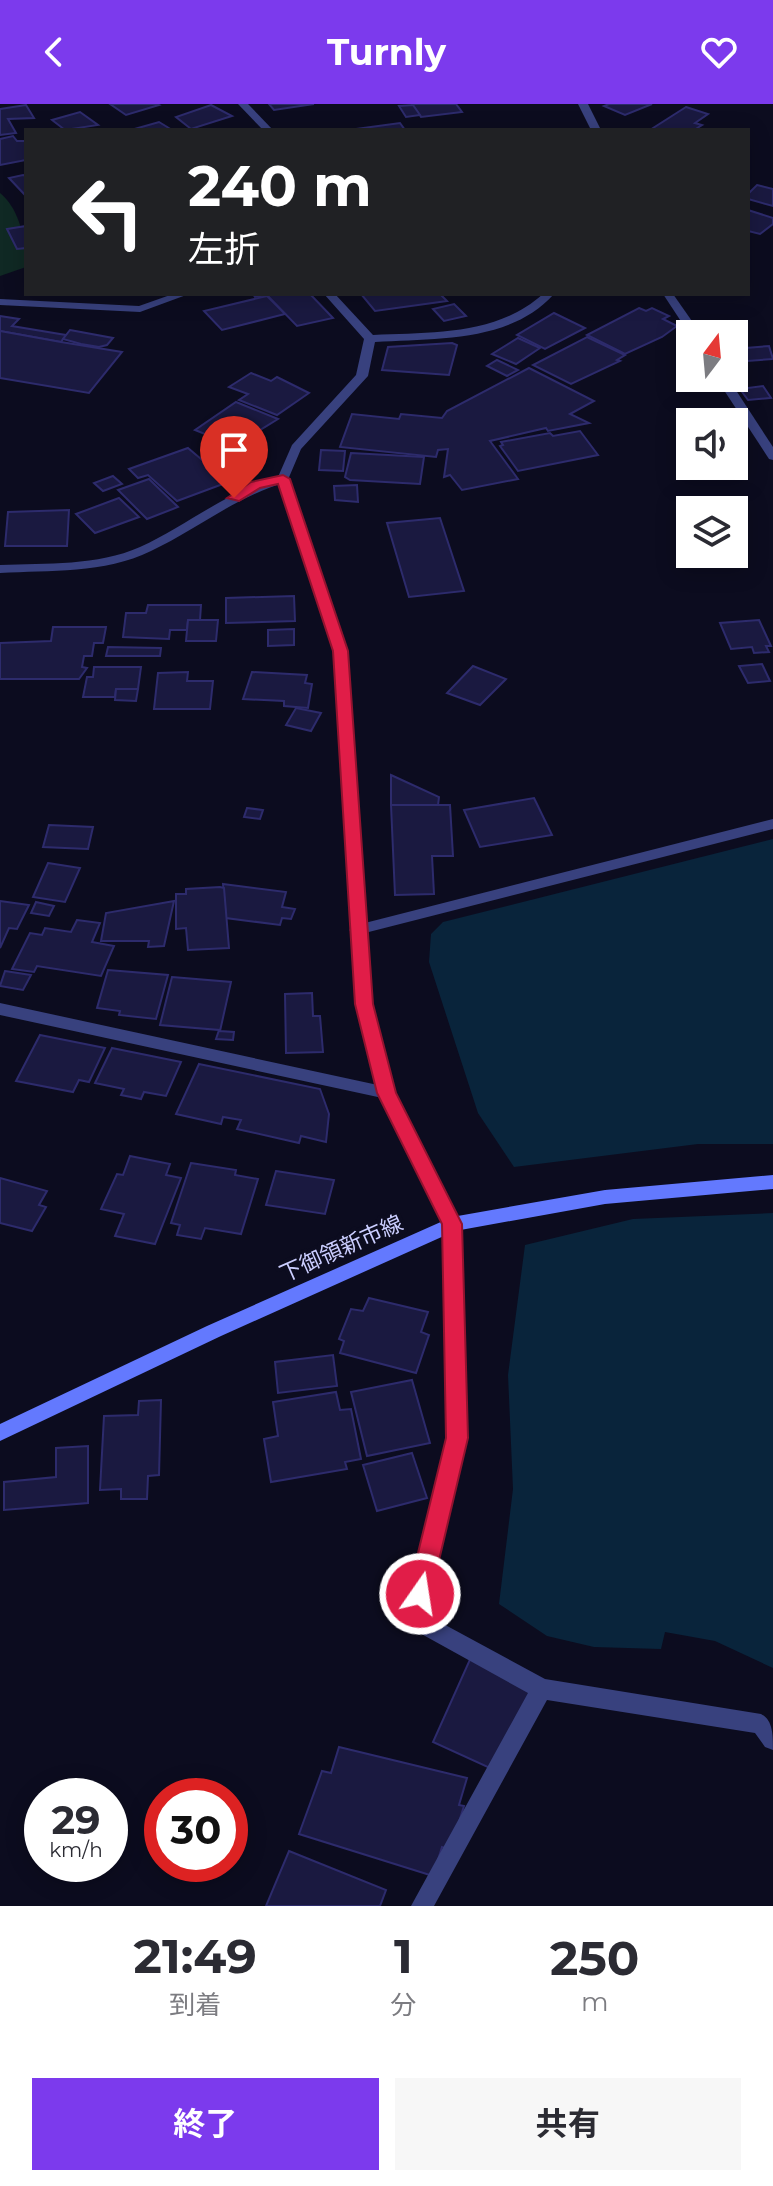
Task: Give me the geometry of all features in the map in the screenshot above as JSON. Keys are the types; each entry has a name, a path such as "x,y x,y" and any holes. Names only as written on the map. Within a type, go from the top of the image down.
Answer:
{"main road":[{"name":"下御領新市線","path":"0,1433 214,1331 452,1224 605,1197 773,1182"}],"street":[{"path":"243,104 266,128"},
{"path":"583,104 595,128"},
{"path":"0,302 140,309 178,296"},
{"path":"331,296 370,339"},
{"path":"370,339 474,330 507,322 539,305 547,296"},
{"path":"669,296 686,320"},
{"path":"370,339 362,376 296,448 283,479 340,651 364,1004 387,1093 452,1224 457,1438 414,1619 542,1689 761,1724 773,1740"},
{"path":"731,392 773,456"},
{"path":"0,569 103,562 144,550 256,485 283,479"},
{"path":"357,930 773,824"},
{"path":"0,1009 387,1093"},
{"path":"422,1906 542,1689"}],"green space":[{"path":"0,193 17,217 24,243 24,268 0,276"}],"water":[{"path":"773,839 773,1144 698,1144 514,1167 478,1113 429,962 431,934 443,922"},
{"path":"773,1213 773,1668 715,1641 665,1632 661,1649 594,1647 547,1636 499,1604 513,1489 508,1375 525,1245 633,1219"}],"building":[{"path":"110,104 157,104 159,105 126,115"},
{"path":"269,104 314,104 274,110"},
{"path":"412,104 456,104 462,112 421,117"},
{"path":"652,104 625,115 604,106"},
{"path":"26,105 34,118 8,119 16,133 0,135 0,109"},
{"path":"211,105 232,116 194,128 176,117"},
{"path":"413,105 420,115 406,117 399,106"},
{"path":"686,107 708,114 695,123 702,125 697,128 653,128"},
{"path":"80,112 98,125 62,128 52,120"},
{"path":"159,122 169,128 138,128"},
{"path":"400,123 404,128 363,128"},
{"path":"13,136 17,141 24,141 24,160 0,165 0,139"},
{"path":"24,175 24,194 9,178"},
{"path":"757,185 773,189 773,206 750,200 750,192"},
{"path":"750,211 773,218 773,224 760,234 750,232"},
{"path":"24,226 24,248 17,249 7,229"},
{"path":"267,296 285,314 222,330 204,311"},
{"path":"268,296 312,296 333,318 297,326"},
{"path":"363,296 442,296 447,301 375,311"},
{"path":"454,304 466,316 444,321 433,309"},
{"path":"639,308 646,311 652,308 669,316 663,319 676,326 662,337 625,354 587,335"},
{"path":"554,313 585,328 545,349 517,335"},
{"path":"0,316 19,319 12,326 66,335 61,342 0,331"},
{"path":"70,330 113,338 107,345 99,347 81,344 63,339"},
{"path":"0,331 122,352 89,393 0,378"},
{"path":"587,337 625,355 617,360 620,361 571,384 533,365"},
{"path":"518,338 540,348 516,364 492,354"},
{"path":"457,345 449,375 382,370 388,347"},
{"path":"769,346 773,359 748,361 748,348"},
{"path":"497,360 518,370 507,376 487,366"},
{"path":"529,368 594,401 570,414 589,423 548,431 546,428 490,441 518,479 462,490 450,475 444,477 448,449 438,450 436,457 340,447 352,414 399,419 401,414 442,418 447,411"},
{"path":"251,373 271,381 277,377 309,393 277,415 239,400 248,394 229,387"},
{"path":"763,386 771,398 748,400 742,392 748,392 748,388"},
{"path":"236,402 278,419 234,446 195,430"},
{"path":"580,431 598,455 518,471 500,446 503,445 501,442"},
{"path":"188,448 226,480 220,482 223,484 177,501 148,475 138,478 129,469"},
{"path":"321,450 345,451 343,471 319,470"},
{"path":"351,453 424,457 420,484 350,480 345,477"},
{"path":"113,476 122,484 103,491 94,483"},
{"path":"149,479 178,507 147,519 118,490"},
{"path":"357,485 358,502 335,500 334,486"},
{"path":"119,498 139,517 95,533 76,514"},
{"path":"69,510 67,546 5,546 8,512"},
{"path":"440,518 464,591 409,597 387,523"},
{"path":"294,596 295,621 226,623 226,598"},
{"path":"148,605 201,605 200,620 188,620 187,630 170,630 169,639 123,637 126,613 146,613"},
{"path":"188,620 218,620 216,641 186,641"},
{"path":"759,620 771,646 766,646 769,652 754,653 752,647 731,649 720,623"},
{"path":"53,627 106,627 103,643 94,643 92,656 84,656 82,667 87,668 79,679 0,679 0,643 51,641"},
{"path":"294,629 294,645 268,646 268,630"},
{"path":"108,647 161,648 160,656 106,656"},
{"path":"762,664 770,681 748,683 739,666"},
{"path":"473,666 506,679 480,705 447,693"},
{"path":"94,667 141,667 138,689 116,689 115,697 83,697 87,677 93,677"},
{"path":"188,672 187,681 213,681 210,709 154,709 158,673"},
{"path":"252,672 307,675 305,683 312,684 308,708 284,706 284,701 243,699"},
{"path":"116,689 138,689 136,701 115,700"},
{"path":"296,708 321,713 311,731 286,725"},
{"path":"391,775 439,797 438,805 391,805"},
{"path":"534,798 552,835 480,847 464,810"},
{"path":"391,805 450,805 453,856 432,856 434,894 395,895"},
{"path":"247,808 263,810 260,819 244,817"},
{"path":"49,825 93,827 88,849 43,847"},
{"path":"48,863 80,868 65,902 33,897"},
{"path":"223,884 286,892 282,907 295,909 291,919 282,918 280,925 226,918"},
{"path":"224,888 229,948 188,950 186,928 176,929 176,894 186,894 186,889"},
{"path":"0,901 29,905 17,929 9,928 0,948"},
{"path":"174,901 164,946 148,947 149,941 101,941 106,913"},
{"path":"36,902 54,906 49,916 31,913"},
{"path":"77,920 100,923 92,942 114,946 101,976 37,966 34,972 12,969 30,933 42,935 45,928 71,932"},
{"path":"108,970 168,975 156,1019 119,1015 120,1011 97,1008"},
{"path":"5,971 31,975 23,990 0,986"},
{"path":"172,977 231,982 220,1031 234,1032 233,1040 216,1039 219,1030 160,1025"},
{"path":"312,993 313,1016 320,1016 323,1052 286,1053 285,994"},
{"path":"40,1035 105,1048 89,1082 79,1080 73,1092 16,1081"},
{"path":"112,1048 181,1062 166,1096 144,1092 141,1099 121,1095 124,1089 95,1083"},
{"path":"199,1064 320,1089 329,1114 326,1142 301,1136 299,1143 237,1129 241,1120 223,1117 221,1124 176,1114"},
{"path":"130,1156 170,1164 166,1175 181,1178 155,1244 115,1236 124,1214 101,1209 117,1174 123,1175"},
{"path":"191,1163 236,1170 235,1175 258,1179 241,1234 205,1228 201,1239 177,1235 180,1225 171,1223"},
{"path":"276,1171 334,1180 325,1214 266,1205"},
{"path":"0,1178 47,1191 39,1205 46,1207 32,1231 0,1223"},
{"path":"369,1298 428,1312 421,1332 429,1335 416,1373 340,1353 344,1341 339,1339 351,1309 363,1311"},
{"path":"333,1355 337,1386 278,1393 275,1362"},
{"path":"412,1380 430,1443 367,1456 351,1392"},
{"path":"336,1392 340,1410 351,1409 361,1459 345,1462 347,1469 271,1482 264,1439 278,1436 273,1402"},
{"path":"161,1400 159,1475 148,1476 147,1499 121,1499 121,1489 100,1490 104,1416 138,1415 139,1401"},
{"path":"88,1446 88,1503 4,1510 4,1482 56,1477 56,1448"},
{"path":"412,1453 427,1498 377,1511 363,1465"},
{"path":"472,1655 541,1685 503,1774 433,1742"},
{"path":"339,1747 467,1778 459,1805 464,1806 450,1850 442,1847 433,1876 299,1834 322,1771 331,1773"},
{"path":"289,1851 386,1890 380,1906 266,1906"}],"route":[{"path":"234,498 256,485 283,479 340,651 364,1004 387,1093 452,1224 457,1438 420,1594"}]}
